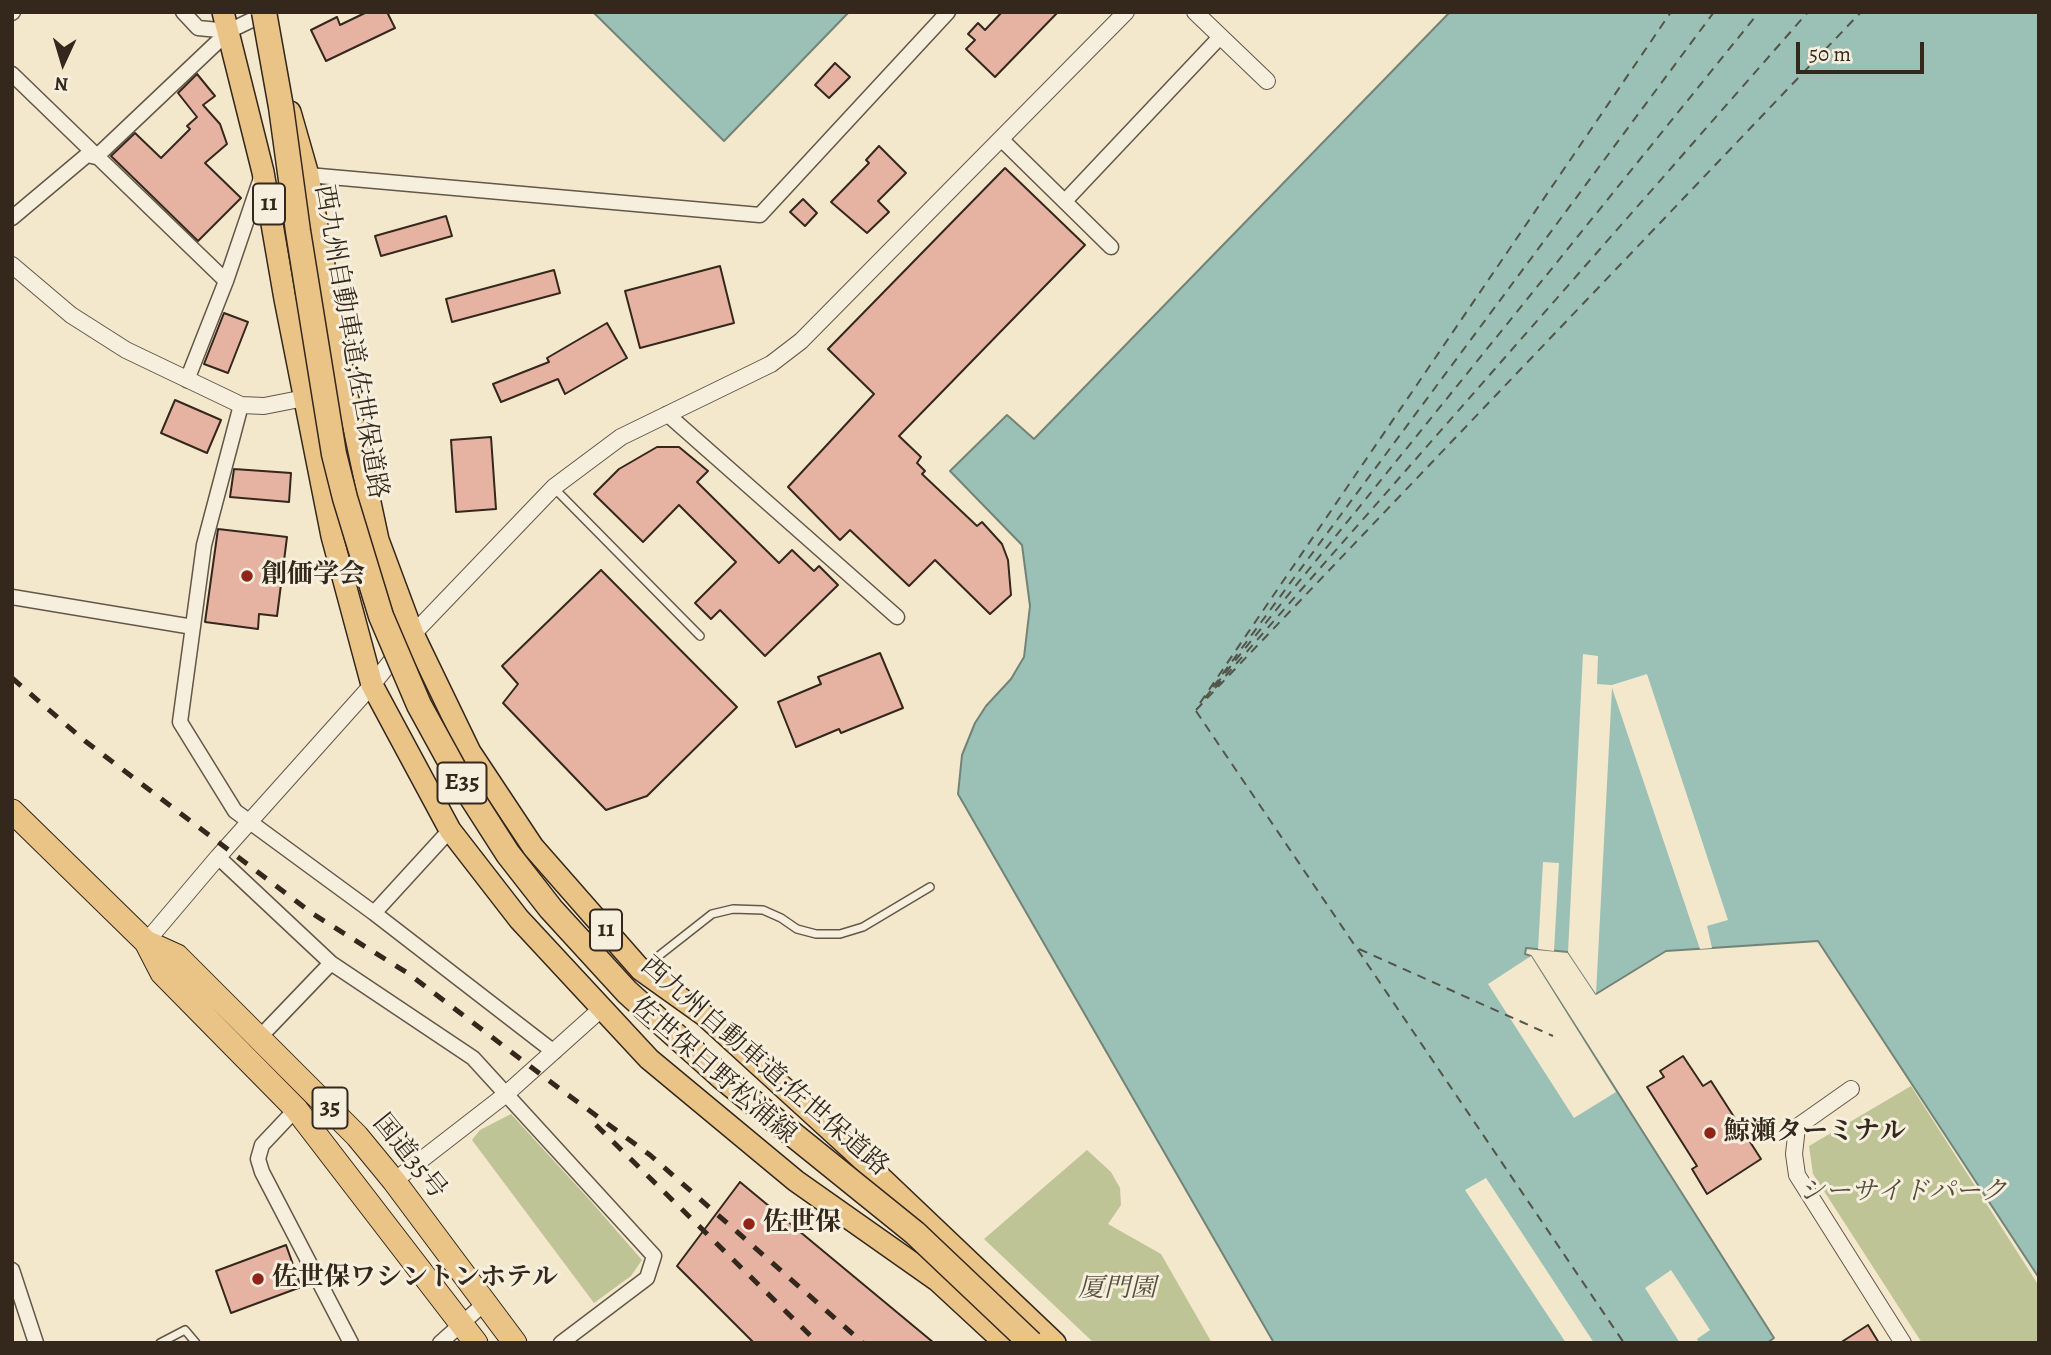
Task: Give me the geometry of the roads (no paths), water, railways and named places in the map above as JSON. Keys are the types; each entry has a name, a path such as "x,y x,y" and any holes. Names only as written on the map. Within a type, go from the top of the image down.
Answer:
{"highway":[{"name":"西九州自動車道;佐世保道路","path":"262,13 281,107 330,428 345,498 381,616 419,705 458,776 508,854 551,909 627,992 723,1078 915,1233 1031,1343"},
{"name":"国道35号","path":"12,811 146,942 162,973 296,1109 469,1334"},
{"name":"国道35号","path":"146,942 177,956 358,1136 515,1343"}],"main road":[{"name":"11","path":"262,13 308,175 346,390 378,540 413,634 470,752 533,847 641,970 724,1033 851,1149 1055,1343"},
{"name":"11","path":"226,21 263,172 305,398"},
{"name":"佐世保日野松浦線","path":"305,398 332,536 372,685 450,830 519,919 649,1059 796,1181 938,1281 1005,1343"}],"street":[{"path":"183,12 198,28 262,13"},
{"path":"308,175 760,215 948,12"},
{"path":"146,942 372,685 413,634 554,487 621,436 771,364 802,341 1126,12"},
{"path":"1195,12 1267,81"},
{"path":"96,157 226,21"},
{"path":"1065,201 1220,37"},
{"path":"12,74 226,281"},
{"path":"1001,139 1111,247"},
{"path":"12,218 87,155 96,157"},
{"path":"187,380 226,281 263,172"},
{"path":"12,265 71,316 126,350 241,405 264,405 346,390"},
{"path":"241,405 204,545 180,722 235,811 374,913 554,1052"},
{"path":"667,414 897,617"},
{"path":"12,597 193,627"},
{"path":"374,913 450,830"},
{"path":"218,857 331,963 473,1058 654,1256 647,1278 561,1343"},
{"path":"260,1037 331,963"},
{"path":"394,1181 505,1095 601,1009"},
{"path":"1851,1088 1797,1126 1794,1154 1797,1175 1903,1343"},
{"path":"296,1109 262,1145 258,1159 262,1172 351,1343"},
{"path":"12,1270 36,1343"},
{"path":"440,1343 469,1334 485,1303"}],"lane":[{"path":"554,487 700,636"},
{"path":"641,970 712,914 733,909 763,910 797,929 816,934 840,934 863,927 930,887"},
{"path":"160,1343 185,1329 196,1343"}],"water":[{"path":"593,12 849,12 724,141"},
{"path":"1450,12 2039,12 2039,1278 1818,941 1666,951 1596,994 1568,952 1526,948 1525,954 1531,956 1774,1338 1767,1343 1274,1343 958,794 962,755 975,723 986,706 1011,679 1024,657 1030,606 1022,545 950,471 1007,415 1034,439"}],"railway":[{"path":"12,678 85,741 313,914 409,974 650,1155 863,1343"},
{"path":"596,1125 818,1343"}],"place":[{"name":"創価学会","path":"247,576"},
{"name":"鯨瀬ターミナル","path":"1710,1133"},
{"name":"佐世保","path":"749,1224"},
{"name":"佐世保ワシントンホテル","path":"258,1279"}],"park label":[{"name":"シーサイドパーク","path":"1903,1193"},
{"name":"厦門園","path":"1117,1290"}]}
